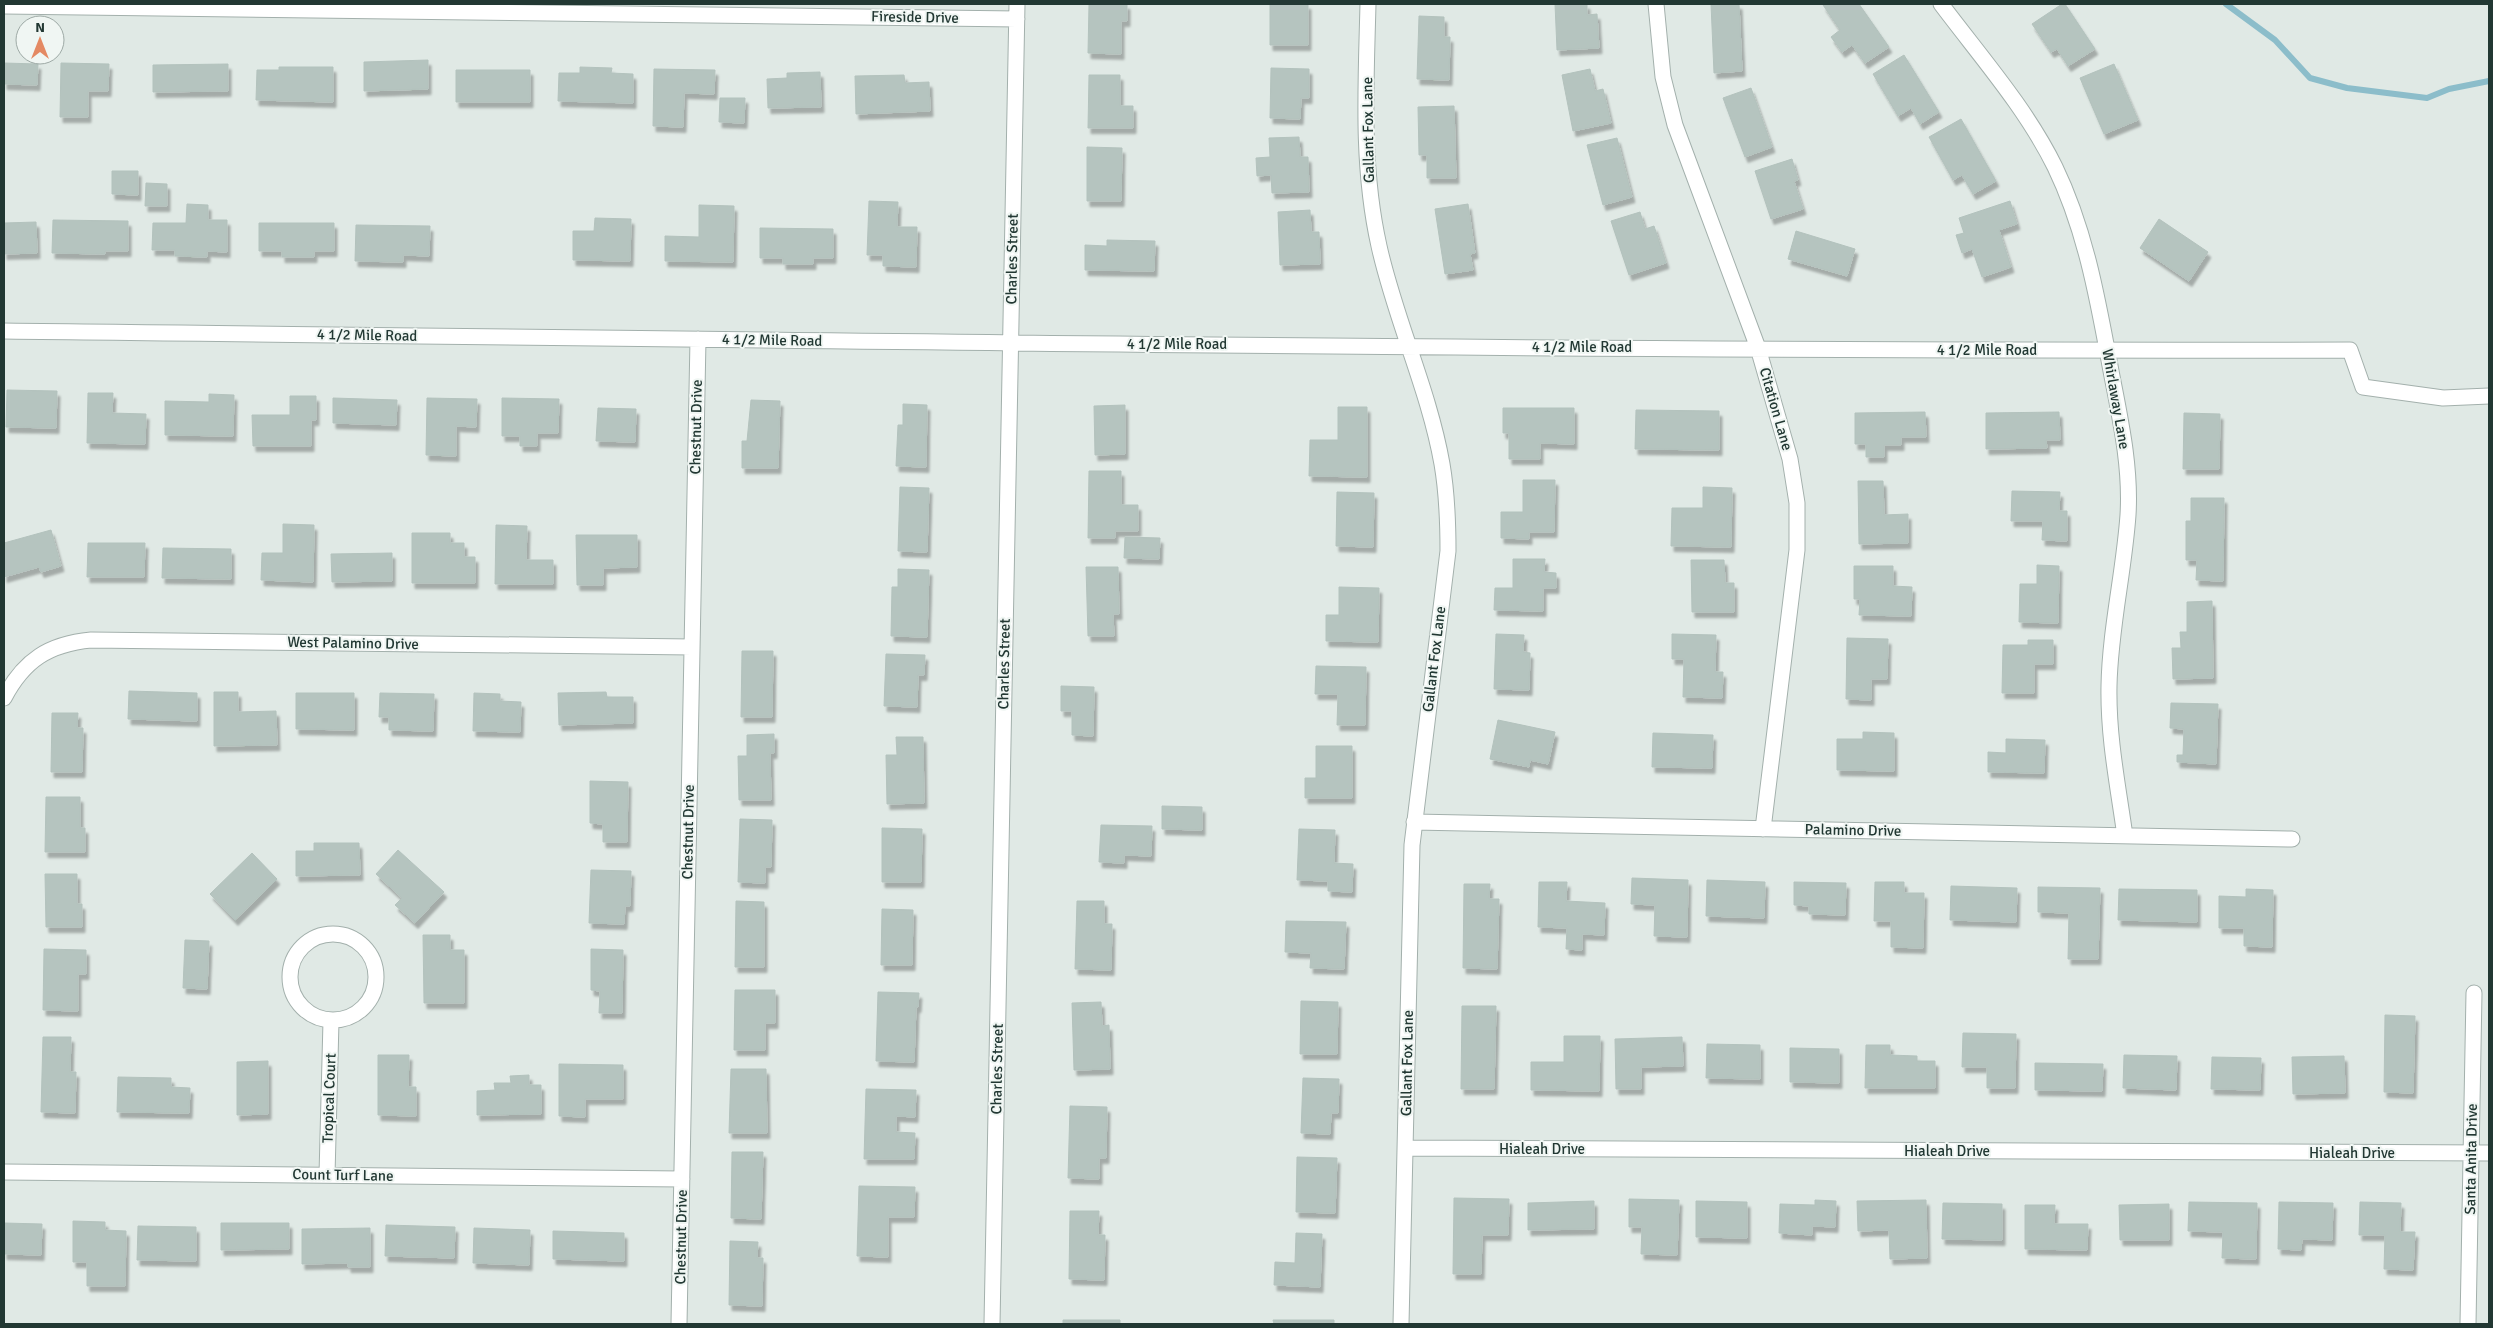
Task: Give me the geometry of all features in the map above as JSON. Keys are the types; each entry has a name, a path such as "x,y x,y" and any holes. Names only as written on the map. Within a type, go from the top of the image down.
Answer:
{"street":[{"name":"Gallant Fox Lane","path":"1368,4 1365,143 1369,194 1379,247 1442,464 1448,506 1448,551 1412,845 1402,1324"},
{"name":"Citation Lane","path":"1656,4 1663,78 1675,125 1758,348 1790,459 1797,503 1798,550 1763,829"},
{"name":"Whirlaway Lane","path":"1941,4 2029,122 2054,166 2076,216 2091,267 2128,471 2128,514 2109,687 2110,734 2125,836"},
{"name":"Fireside Drive","path":"4,6 1017,11"},
{"name":"Charles Street","path":"992,1324 1017,11"},
{"name":"4 1/2 Mile Road","path":"4,330 1011,343 2107,351 2350,350 2363,387 2443,398 2489,396"},
{"name":"Chestnut Drive","path":"679,1324 698,339"},
{"name":"West Palamino Drive","path":"4,698 13,681 22,670 48,650 71,642 91,640 692,647"},
{"name":"Palamino Drive","path":"1414,822 2292,839"},
{"path":"334,934 349,937 370,954 375,966 377,979 374,993 357,1014 345,1019 331,1021 317,1018 304,1010 294,998 290,984 290,969 301,949 319,936 334,934"},
{"name":"Santa Anita Drive","path":"2468,1324 2474,993"},
{"name":"Tropical Court","path":"327,1175 331,1021"},
{"name":"Hialeah Drive","path":"1406,1148 2489,1153"},
{"name":"Count Turf Lane","path":"4,1172 682,1179"}],"building":[{"path":"1089,4 1127,4 1127,21 1121,21 1121,54 1088,53"},
{"path":"1270,4 1308,4 1308,45 1270,45"},
{"path":"1555,4 1587,4 1587,15 1597,14 1599,48 1557,50"},
{"path":"1711,4 1739,4 1742,71 1714,73"},
{"path":"1859,4 1889,47 1865,63 1852,45 1842,52 1831,37 1840,30 1823,5"},
{"path":"2062,4 2065,4 2095,49 2068,66 2057,49 2051,52 2032,24"},
{"path":"1419,16 1444,17 1444,37 1450,37 1449,80 1417,79"},
{"path":"1904,55 1939,112 1920,124 1911,108 1898,116 1873,74"},
{"path":"428,60 428,89 364,91 364,62"},
{"path":"4,63 38,65 37,85 4,84"},
{"path":"65,63 109,64 108,91 88,91 88,117 60,117 61,65 65,65"},
{"path":"228,64 228,91 153,92 153,65"},
{"path":"2114,64 2138,120 2104,134 2080,78"},
{"path":"279,67 333,67 333,102 256,100 257,70 279,70"},
{"path":"580,67 612,68 611,73 633,74 633,103 558,101 559,73 580,73"},
{"path":"1271,68 1309,69 1309,98 1301,98 1300,119 1270,118"},
{"path":"654,69 715,70 714,94 684,93 683,127 653,126"},
{"path":"1590,69 1595,91 1603,89 1611,123 1573,131 1562,75"},
{"path":"456,70 530,70 530,102 456,102"},
{"path":"820,72 821,107 768,108 767,79 787,78 787,73"},
{"path":"904,75 905,83 929,82 930,111 856,114 855,76"},
{"path":"1089,75 1120,75 1120,106 1133,106 1133,128 1088,128"},
{"path":"1751,88 1772,147 1745,157 1723,98"},
{"path":"720,98 745,98 744,123 719,122"},
{"path":"1454,106 1456,178 1427,178 1427,155 1419,155 1418,107"},
{"path":"1961,119 1996,181 1973,194 1962,175 1953,180 1929,137"},
{"path":"1299,137 1300,157 1308,157 1309,192 1272,193 1271,175 1257,176 1256,158 1270,157 1269,138"},
{"path":"1617,138 1632,197 1603,205 1587,145"},
{"path":"1087,147 1122,148 1121,201 1087,201"},
{"path":"1792,159 1798,180 1794,181 1803,209 1771,219 1755,171"},
{"path":"112,171 138,171 138,195 112,194"},
{"path":"146,183 167,184 167,206 145,206"},
{"path":"869,201 898,202 897,227 917,227 916,267 883,266 883,255 867,255"},
{"path":"2010,201 2017,224 1999,230 2011,267 1982,277 1972,249 1962,253 1956,235 1964,233 1959,218"},
{"path":"187,204 208,205 208,220 227,220 227,252 207,251 207,257 175,256 175,250 152,250 153,223 186,223"},
{"path":"1468,204 1475,253 1470,254 1473,270 1445,274 1435,209"},
{"path":"699,205 734,206 733,262 665,261 665,236 699,237"},
{"path":"1310,210 1311,232 1319,232 1320,264 1280,265 1278,212"},
{"path":"1640,212 1645,229 1654,226 1666,263 1629,275 1611,221"},
{"path":"595,218 631,219 630,261 573,260 573,231 594,231"},
{"path":"2159,219 2208,252 2189,281 2140,248"},
{"path":"53,220 128,221 128,251 105,251 105,254 52,253"},
{"path":"36,222 37,253 4,254 4,223"},
{"path":"259,223 334,223 334,251 314,251 314,257 282,257 282,251 259,251"},
{"path":"356,225 430,226 429,256 403,255 403,262 355,261"},
{"path":"760,228 833,229 833,258 813,258 813,264 783,264 783,258 760,258"},
{"path":"1796,231 1855,249 1847,276 1788,259"},
{"path":"1107,240 1155,241 1154,271 1085,270 1085,245 1107,246"},
{"path":"7,390 57,391 56,428 6,427"},
{"path":"88,393 113,393 112,413 146,414 145,444 87,443"},
{"path":"209,394 234,395 233,436 165,435 165,401 209,402"},
{"path":"290,396 316,396 316,420 311,420 311,446 253,446 252,415 290,415"},
{"path":"333,398 397,400 396,425 333,423"},
{"path":"427,398 477,399 476,427 456,426 456,456 426,455"},
{"path":"502,398 559,399 558,433 537,433 537,446 520,446 520,436 502,436"},
{"path":"751,400 780,401 778,468 742,468 742,441 747,441"},
{"path":"903,404 927,405 926,467 896,466 898,425 903,425"},
{"path":"1125,405 1125,454 1095,455 1094,406"},
{"path":"1338,407 1367,407 1367,477 1309,476 1310,440 1338,440"},
{"path":"598,408 636,409 635,442 596,441"},
{"path":"1503,408 1574,408 1574,444 1540,443 1540,459 1509,459 1509,433 1503,433"},
{"path":"1636,410 1719,411 1719,450 1635,449"},
{"path":"1925,412 1926,437 1901,437 1901,445 1884,445 1884,457 1866,457 1866,444 1855,444 1855,413"},
{"path":"2059,412 2060,440 2046,440 2047,448 1986,449 1986,413"},
{"path":"2184,413 2220,414 2219,469 2183,469"},
{"path":"1089,471 1121,471 1121,505 1138,505 1138,531 1115,531 1115,538 1088,538"},
{"path":"1523,480 1555,480 1554,532 1529,532 1529,539 1501,538 1501,512 1523,512"},
{"path":"1858,481 1883,481 1884,515 1908,514 1908,543 1859,544"},
{"path":"900,487 929,488 927,552 898,551"},
{"path":"1703,487 1732,488 1731,547 1671,546 1672,508 1703,508"},
{"path":"2012,491 2060,492 2059,511 2067,511 2067,541 2042,540 2043,521 2011,521"},
{"path":"1337,492 1374,493 1373,547 1336,546"},
{"path":"2191,498 2224,498 2223,581 2196,580 2197,560 2186,560 2186,521 2191,521"},
{"path":"283,524 314,525 313,582 261,580 262,553 283,553"},
{"path":"496,525 527,526 526,560 553,560 553,584 495,584"},
{"path":"51,530 61,566 41,572 39,567 4,577 4,543"},
{"path":"412,533 450,533 450,543 464,543 464,557 475,557 475,583 412,583"},
{"path":"576,535 637,535 637,567 603,568 603,585 577,585"},
{"path":"1125,537 1160,538 1159,559 1124,558"},
{"path":"88,543 145,543 144,577 87,577"},
{"path":"163,548 231,549 231,579 162,578"},
{"path":"392,553 392,581 332,582 331,554"},
{"path":"1513,559 1545,559 1544,572 1556,573 1556,588 1543,588 1543,611 1494,610 1495,588 1513,588"},
{"path":"1691,560 1724,560 1725,583 1734,583 1734,612 1692,612"},
{"path":"2037,565 2059,566 2058,623 2019,622 2020,584 2037,584"},
{"path":"1854,566 1893,566 1893,586 1912,587 1911,616 1859,615 1860,599 1854,599"},
{"path":"1086,567 1118,567 1119,614 1113,614 1114,636 1088,636"},
{"path":"898,569 929,570 927,637 891,636 892,587 898,587"},
{"path":"1339,587 1379,588 1378,642 1326,641 1326,615 1339,615"},
{"path":"2212,601 2213,678 2173,679 2172,648 2181,648 2180,632 2187,632 2187,602"},
{"path":"1496,634 1524,635 1523,652 1530,653 1529,690 1494,689"},
{"path":"1672,634 1716,635 1715,672 1723,672 1722,698 1683,697 1684,659 1672,659"},
{"path":"1847,638 1888,639 1887,679 1871,679 1871,700 1846,699"},
{"path":"2028,640 2053,640 2053,664 2034,664 2034,693 2002,693 2003,645 2028,645"},
{"path":"742,651 773,651 772,717 741,717"},
{"path":"886,654 925,655 924,675 918,675 917,707 884,706"},
{"path":"1316,666 1366,667 1365,725 1337,725 1338,694 1315,694"},
{"path":"1061,686 1094,687 1093,736 1072,735 1072,711 1061,711"},
{"path":"129,691 197,693 197,721 128,719"},
{"path":"214,692 238,692 238,712 276,711 277,745 214,746"},
{"path":"606,692 607,697 633,697 633,723 559,725 558,693"},
{"path":"296,693 354,693 354,730 296,729"},
{"path":"380,693 434,694 433,731 389,730 389,717 379,717"},
{"path":"474,693 500,694 500,701 521,702 520,732 473,731"},
{"path":"2171,703 2218,704 2216,764 2177,762 2177,755 2183,755 2184,729 2170,728"},
{"path":"52,713 78,713 77,728 83,728 82,772 51,772"},
{"path":"1498,720 1555,732 1548,764 1530,760 1529,767 1490,759"},
{"path":"1863,732 1894,733 1894,771 1837,770 1837,739 1863,739"},
{"path":"1653,733 1713,735 1712,768 1652,767"},
{"path":"774,734 774,753 770,753 771,800 739,800 738,756 747,756 747,735"},
{"path":"896,737 923,737 924,803 887,804 886,755 897,755"},
{"path":"2006,739 2045,740 2044,773 1988,772 1988,752 2006,753"},
{"path":"1316,746 1352,746 1352,798 1305,798 1305,778 1316,778"},
{"path":"590,781 628,782 627,842 603,842 603,824 590,823"},
{"path":"46,797 80,797 80,828 85,828 85,852 45,852"},
{"path":"1162,806 1202,807 1202,830 1162,829"},
{"path":"740,819 772,820 771,867 765,867 765,883 738,882"},
{"path":"1101,825 1152,826 1151,856 1124,855 1124,863 1099,862"},
{"path":"882,828 922,829 921,882 882,882"},
{"path":"1299,829 1335,830 1334,863 1353,864 1352,892 1328,891 1328,881 1297,880"},
{"path":"314,843 359,843 360,875 296,876 296,851 314,851"},
{"path":"398,850 444,892 415,923 395,905 402,898 376,874"},
{"path":"252,853 277,879 235,920 210,894"},
{"path":"591,870 631,871 630,906 625,906 624,924 589,923"},
{"path":"45,874 77,874 77,904 82,904 82,927 46,927"},
{"path":"1632,878 1688,880 1687,937 1654,936 1655,905 1631,904"},
{"path":"1707,880 1765,882 1764,918 1706,916"},
{"path":"1539,882 1567,882 1566,901 1605,903 1604,935 1582,934 1582,950 1566,949 1567,928 1538,927"},
{"path":"1794,882 1846,883 1845,915 1809,914 1809,906 1794,905"},
{"path":"1875,882 1904,882 1904,893 1924,893 1923,948 1891,947 1891,921 1874,921"},
{"path":"1464,884 1490,884 1489,899 1499,899 1497,969 1463,968"},
{"path":"1951,886 2017,888 2016,922 1950,920"},
{"path":"2038,887 2100,888 2098,959 2068,959 2069,913 2038,912"},
{"path":"2119,889 2197,890 2197,922 2118,920"},
{"path":"2246,889 2273,890 2272,947 2244,946 2244,928 2219,928 2219,896 2246,897"},
{"path":"736,901 764,902 764,967 735,967"},
{"path":"1077,901 1104,901 1104,924 1112,924 1111,970 1075,969"},
{"path":"882,909 913,910 912,965 881,965"},
{"path":"1286,921 1346,922 1344,969 1310,968 1311,953 1285,952"},
{"path":"423,935 450,935 450,950 464,950 464,1003 424,1003"},
{"path":"185,940 209,941 207,989 183,988"},
{"path":"44,949 86,950 86,974 78,974 78,1011 43,1010"},
{"path":"591,949 623,950 622,1013 599,1013 600,991 591,990"},
{"path":"735,990 775,990 775,1023 765,1023 765,1050 734,1050"},
{"path":"878,992 919,993 918,1007 916,1007 914,1062 876,1061"},
{"path":"1301,1001 1338,1002 1337,1054 1300,1054"},
{"path":"1101,1002 1102,1026 1109,1025 1110,1069 1074,1070 1072,1003"},
{"path":"1462,1006 1496,1006 1494,1089 1461,1089"},
{"path":"2385,1015 2415,1016 2413,1093 2384,1092"},
{"path":"1963,1033 2016,1034 2015,1088 1987,1088 1987,1067 1962,1067"},
{"path":"1564,1036 1600,1036 1599,1091 1531,1090 1531,1062 1564,1062"},
{"path":"43,1037 71,1037 70,1072 76,1072 75,1113 41,1112"},
{"path":"1682,1037 1683,1066 1641,1067 1641,1089 1616,1089 1615,1039"},
{"path":"1707,1044 1760,1045 1760,1079 1706,1078"},
{"path":"1866,1045 1890,1045 1890,1055 1917,1056 1917,1061 1935,1061 1935,1088 1865,1088"},
{"path":"1790,1048 1839,1049 1839,1083 1790,1082"},
{"path":"378,1055 409,1055 408,1087 416,1087 416,1116 378,1115"},
{"path":"2124,1055 2177,1056 2176,1090 2123,1088"},
{"path":"2344,1056 2345,1093 2293,1094 2292,1057"},
{"path":"2212,1057 2261,1058 2260,1090 2211,1089"},
{"path":"268,1061 268,1114 237,1115 237,1062"},
{"path":"2035,1063 2103,1064 2102,1091 2035,1090"},
{"path":"559,1064 623,1065 623,1099 585,1099 585,1117 559,1116"},
{"path":"731,1069 766,1069 767,1133 729,1133"},
{"path":"529,1075 529,1085 541,1085 541,1114 477,1115 477,1091 495,1090 494,1083 511,1083 510,1076"},
{"path":"118,1077 171,1078 171,1087 190,1088 189,1113 117,1112"},
{"path":"1303,1078 1339,1079 1338,1113 1331,1113 1330,1134 1301,1133"},
{"path":"866,1089 916,1090 915,1117 896,1116 896,1132 915,1133 914,1159 864,1159"},
{"path":"1070,1106 1107,1107 1106,1158 1099,1158 1099,1179 1068,1178"},
{"path":"732,1152 763,1152 761,1219 731,1218"},
{"path":"1297,1157 1337,1158 1335,1213 1296,1212"},
{"path":"859,1186 915,1187 914,1217 888,1217 888,1257 857,1256"},
{"path":"1454,1198 1509,1199 1508,1235 1482,1235 1481,1274 1453,1274"},
{"path":"1629,1199 1679,1200 1677,1255 1641,1254 1642,1227 1629,1227"},
{"path":"1815,1200 1836,1201 1835,1227 1812,1226 1812,1235 1779,1233 1780,1204 1815,1205"},
{"path":"1926,1200 1927,1258 1890,1259 1889,1230 1858,1231 1857,1201"},
{"path":"1594,1201 1594,1229 1528,1230 1528,1203"},
{"path":"1696,1201 1747,1202 1747,1238 1696,1237"},
{"path":"2189,1202 2257,1203 2256,1259 2222,1258 2223,1232 2188,1231"},
{"path":"2279,1202 2333,1203 2332,1240 2302,1239 2301,1250 2278,1249"},
{"path":"2360,1202 2401,1203 2400,1232 2415,1232 2413,1270 2384,1269 2385,1235 2359,1235"},
{"path":"1943,1203 2002,1204 2002,1240 1942,1239"},
{"path":"2169,1204 2169,1240 2120,1240 2119,1205"},
{"path":"2025,1205 2055,1205 2054,1224 2088,1224 2087,1250 2025,1249"},
{"path":"1070,1211 1099,1211 1098,1235 1105,1235 1104,1280 1069,1279"},
{"path":"73,1221 105,1222 105,1230 126,1231 125,1286 87,1286 87,1262 73,1262"},
{"path":"4,1223 42,1224 41,1255 4,1254"},
{"path":"221,1223 289,1223 289,1249 221,1250"},
{"path":"386,1225 455,1227 454,1258 385,1256"},
{"path":"138,1226 196,1227 196,1261 137,1260"},
{"path":"370,1228 370,1267 348,1267 348,1263 302,1264 302,1229"},
{"path":"474,1228 530,1230 529,1265 473,1263"},
{"path":"553,1231 624,1233 624,1261 553,1259"},
{"path":"1296,1233 1322,1234 1320,1287 1274,1285 1275,1262 1295,1263"},
{"path":"730,1241 758,1242 757,1258 763,1258 762,1306 729,1305"},
{"path":"1063,1320 1120,1320 1120,1324 1063,1324"},
{"path":"1273,1320 1334,1320 1334,1324 1274,1324"}],"waterway":[{"path":"2226,4 2275,40 2310,78 2347,88 2427,98 2449,89 2489,81"}]}
